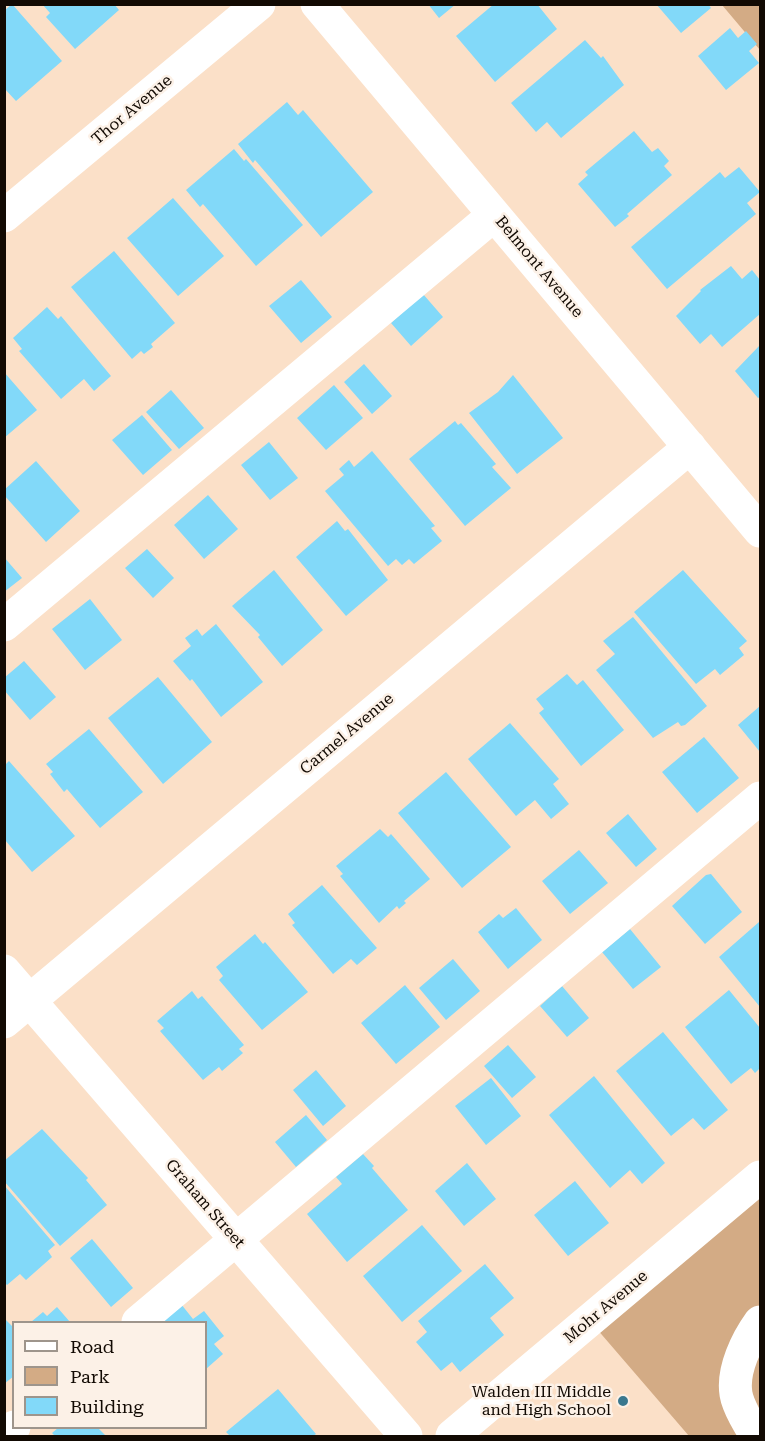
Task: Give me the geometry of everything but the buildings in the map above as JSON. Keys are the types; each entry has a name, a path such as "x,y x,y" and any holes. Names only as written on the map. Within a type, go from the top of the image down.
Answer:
{"street":[{"name":"Thor Avenue","path":"4,216 259,4"},
{"name":"Belmont Avenue","path":"316,4 760,531"},
{"path":"4,625 494,215"},
{"name":"Carmel Avenue","path":"4,1022 690,447"},
{"path":"140,1321 760,798"},
{"name":"Graham Street","path":"4,971 406,1437"},
{"name":"Mohr Avenue","path":"452,1437 760,1177"},
{"path":"758,1437 736,1394 739,1364 760,1322"}],"green space":[{"path":"722,5 760,5 760,50"},
{"path":"760,1177 760,1436 689,1436 590,1321"}],"place":[{"name":"Walden III Middle and High School","path":"623,1401"}]}
